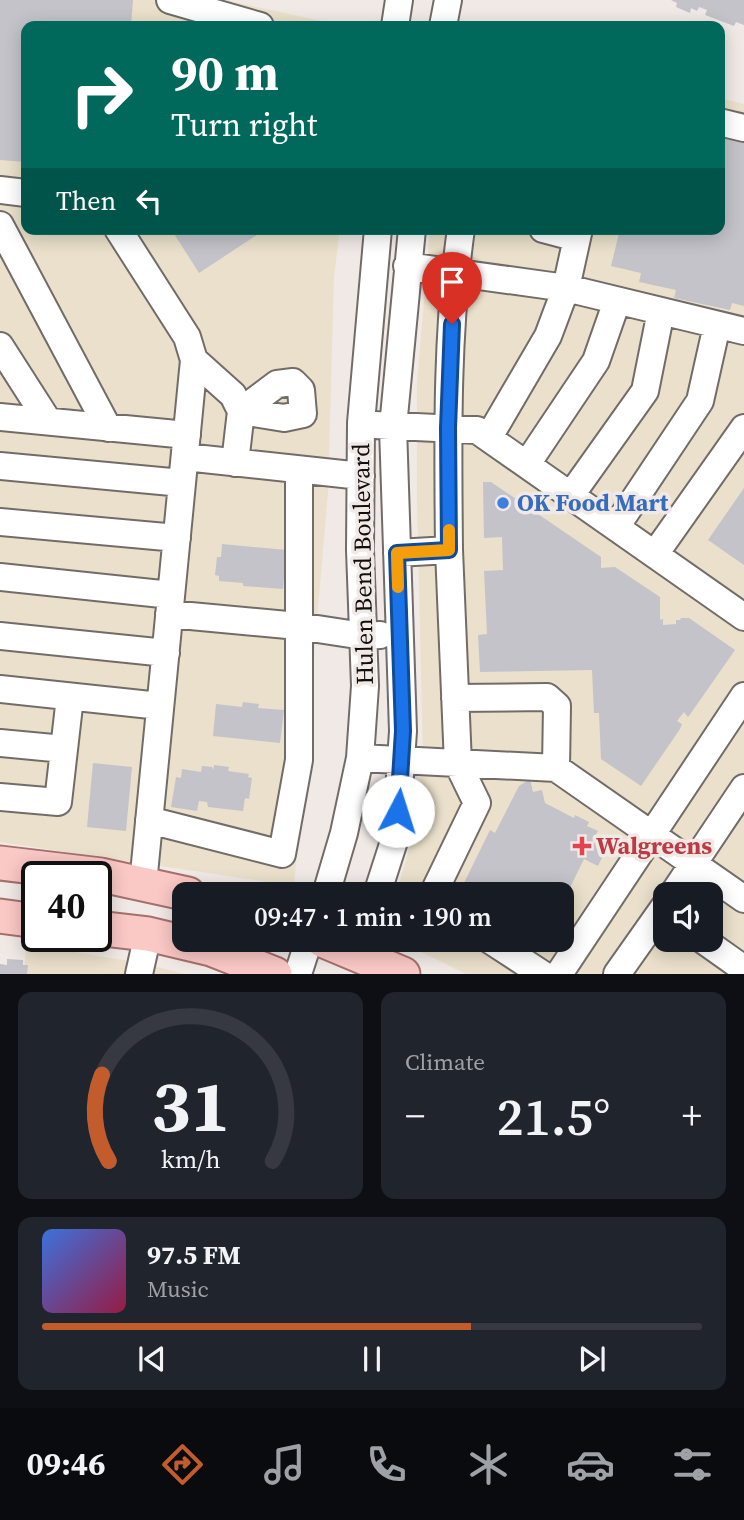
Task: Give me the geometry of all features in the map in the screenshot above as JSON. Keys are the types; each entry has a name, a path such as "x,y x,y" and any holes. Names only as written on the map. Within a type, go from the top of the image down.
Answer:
{"main road":[{"path":"0,863 101,875 172,890"},
{"path":"0,916 21,919"},
{"path":"112,930 148,934 211,949 275,974"},
{"path":"354,956 403,974"}],"street":[{"path":"170,0 243,21"},
{"path":"396,21 398,0"},
{"path":"444,21 448,0"},
{"path":"725,123 744,128"},
{"path":"0,190 21,192"},
{"path":"0,225 108,428"},
{"path":"122,235 187,337 194,360 143,884"},
{"name":"Hulen Bend Boulevard","path":"330,882 344,833 360,758 365,686 360,550 362,423 378,235"},
{"name":"Hulen Bend Boulevard","path":"381,882 396,835 402,762 393,427 411,235"},
{"path":"439,882 477,803 457,764 449,550 448,428 455,272 460,235"},
{"path":"489,438 548,336 566,288 578,235"},
{"path":"407,266 566,288 744,331"},
{"path":"527,464 596,361 617,302"},
{"path":"571,495 645,391 661,311"},
{"path":"616,527 700,401 717,325"},
{"path":"0,346 48,421"},
{"path":"194,360 233,395 241,411 235,463"},
{"path":"0,417 108,428 184,459"},
{"path":"362,423 393,427 478,430 744,617"},
{"path":"655,554 744,428"},
{"path":"0,466 184,459 361,476"},
{"path":"149,820 282,854 299,760 299,470"},
{"path":"0,522 177,538"},
{"path":"397,553 449,550"},
{"path":"0,577 363,636 399,633"},
{"path":"0,636 166,653"},
{"path":"0,689 160,706"},
{"path":"559,974 744,696"},
{"path":"0,797 58,802 70,697"},
{"path":"455,698 547,697 554,701 557,706 556,768"},
{"path":"0,743 64,749"},
{"path":"360,758 556,768 744,899"},
{"path":"681,882 744,788"},
{"path":"617,974 653,924"},
{"path":"139,974 148,934"},
{"path":"298,974 306,952"},
{"path":"508,952 542,974"},
{"path":"720,952 744,969"}],"shaded area":[{"path":"0,0 224,0 323,21 21,21 21,235 339,235 334,276 328,492 294,882 267,882 0,842"},
{"path":"725,99 744,104 744,974 466,974 421,952 574,952 574,882 399,882 412,839 423,760 417,384 429,235 725,235"},
{"path":"25,952 74,952 147,964 184,974 24,974"}],"building":[{"path":"0,0 133,0 131,21 21,21 21,162 0,160"},
{"path":"671,0 744,0 744,25 736,22 734,26 705,15 707,10 699,7 697,11 691,8 690,13 676,7 677,3"},
{"path":"725,131 744,135 744,306 732,303 730,310 674,298 676,290 639,282 641,273 611,266 619,235 725,235"},
{"path":"175,235 257,235 199,273"},
{"path":"483,482 491,482 601,557 601,568 615,567 660,597 660,620 663,619 663,625 676,624 676,620 689,618 735,650 688,717 684,712 677,721 682,724 680,729 641,786 601,759 599,713 594,713 592,670 480,672 478,635 487,634 484,571 503,570 502,537 484,538"},
{"path":"744,488 744,565 708,540"},
{"path":"222,544 287,550 287,578 284,578 283,589 219,581 219,576 215,575"},
{"path":"243,702 259,704 258,708 284,710 280,743 213,736 216,704 242,707"},
{"path":"93,763 132,767 126,831 87,827"},
{"path":"214,765 229,767 228,771 249,774 248,777 252,778 249,799 245,798 243,811 208,807 207,802 199,801 197,811 171,807 176,777 181,778 182,769 201,772 202,766 212,767 213,770"},
{"name":"Walgreens","path":"530,779 533,792 542,790 545,803 574,818 575,815 589,822 587,826 598,831 594,838 608,845 598,866 584,859 573,882 464,882 490,830 495,833 519,786"},
{"path":"7,959 23,960 23,965 28,965 27,974 0,974 0,964 7,965"}],"slow traffic":[{"path":"398,587 397,553 449,550 449,530"}],"place":[{"name":"OK Food Mart","path":"503,503"},
{"name":"Walgreens","path":"582,846"}],"route":[{"path":"398,811 403,731 397,553 449,550 448,428 452,324"}]}
